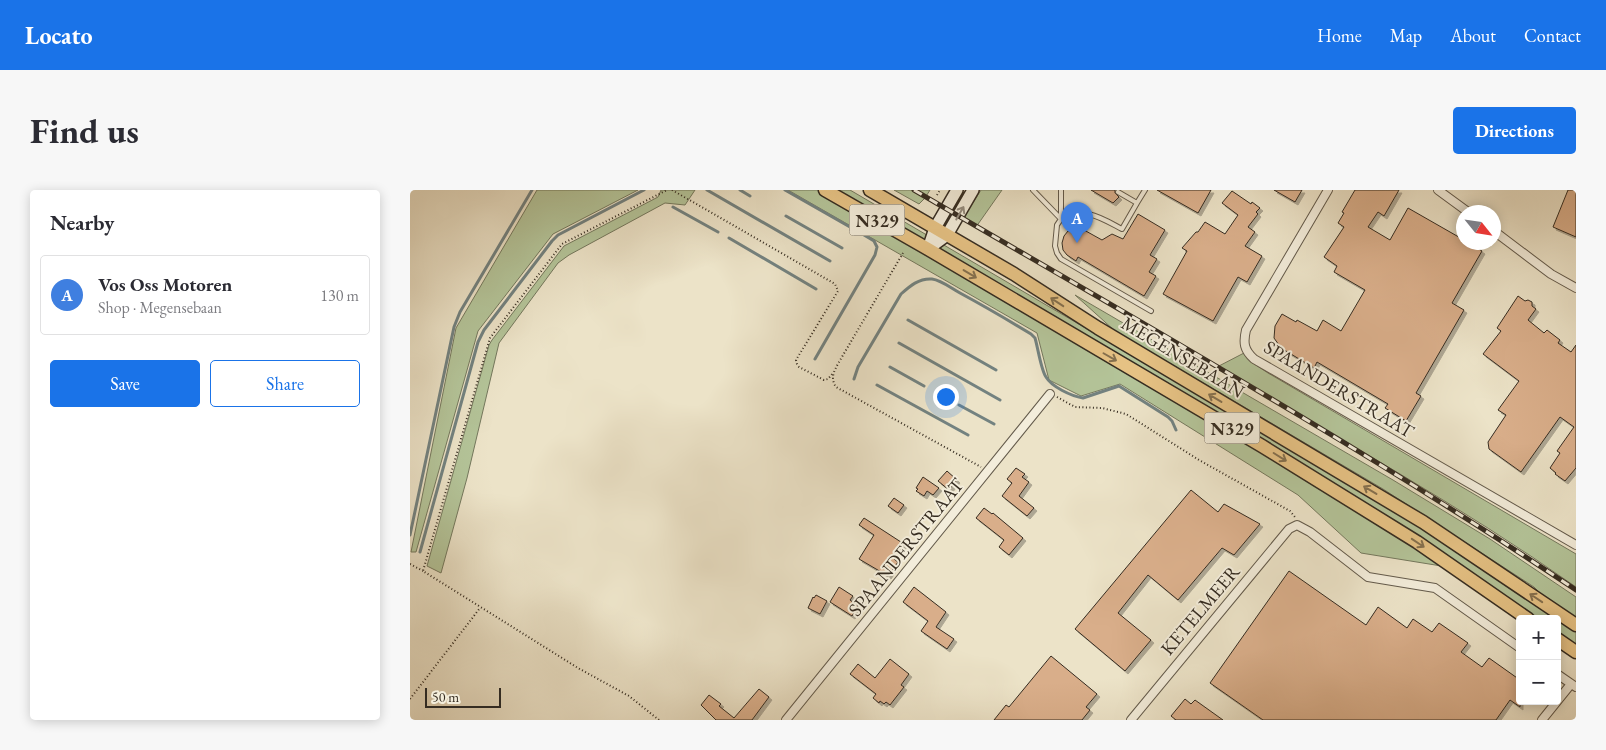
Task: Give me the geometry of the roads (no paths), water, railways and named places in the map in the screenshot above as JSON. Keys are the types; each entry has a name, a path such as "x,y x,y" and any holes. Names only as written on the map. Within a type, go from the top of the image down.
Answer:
{"main road":[{"name":"MEGENSEBAAN","path":"825,190 1262,446 1417,542 1522,615"},
{"name":"MEGENSEBAAN","path":"870,190 1014,274 1098,328 1423,522 1576,625"},
{"path":"928,249 935,228 957,190"},
{"path":"928,249 947,235 973,190"},
{"path":"1561,642 1576,652"}],"street":[{"name":"SPAANDERSTRAAT","path":"1328,190 1246,330 1243,341 1246,352 1263,364 1576,545"},
{"path":"1438,190 1458,205"},
{"path":"1501,236 1551,274 1576,288"},
{"name":"SPAANDERSTRAAT","path":"786,720 1050,394"},
{"name":"KETELMEER","path":"1131,720 1289,529 1297,525 1310,532 1368,576 1435,588 1516,645"},
{"path":"1542,720 1574,686 1561,677"}],"lane":[{"path":"1033,190 1061,218"},
{"path":"1061,190 1061,218 1057,225 1055,246 1061,259 1151,311"},
{"path":"1061,218 1086,212 1122,229 1145,190"},
{"path":"1118,192 1137,203"}],"waterway":[{"path":"410,535 454,327 460,312 532,190"},
{"path":"420,552 478,342 484,330 558,235 644,190"},
{"path":"707,190 830,261"},
{"path":"740,190 750,196"},
{"path":"785,190 874,241 877,247 875,255 815,359"},
{"path":"673,207 718,232"},
{"path":"786,216 842,248"},
{"path":"729,238 816,289"},
{"path":"854,379 858,367 901,294 919,281 932,279 946,284 1031,334 1035,338 1044,374 1057,388 1083,398 1119,386 1168,417 1176,430"},
{"path":"908,320 996,370"},
{"path":"899,343 1000,400"},
{"path":"890,367 924,386"},
{"path":"877,385 968,435"},
{"path":"959,405 994,424"}],"railway":[{"path":"914,190 1165,336 1414,485 1576,590"}],"place":[{"name":"Vos Oss Motoren","path":"1077,243"}]}
